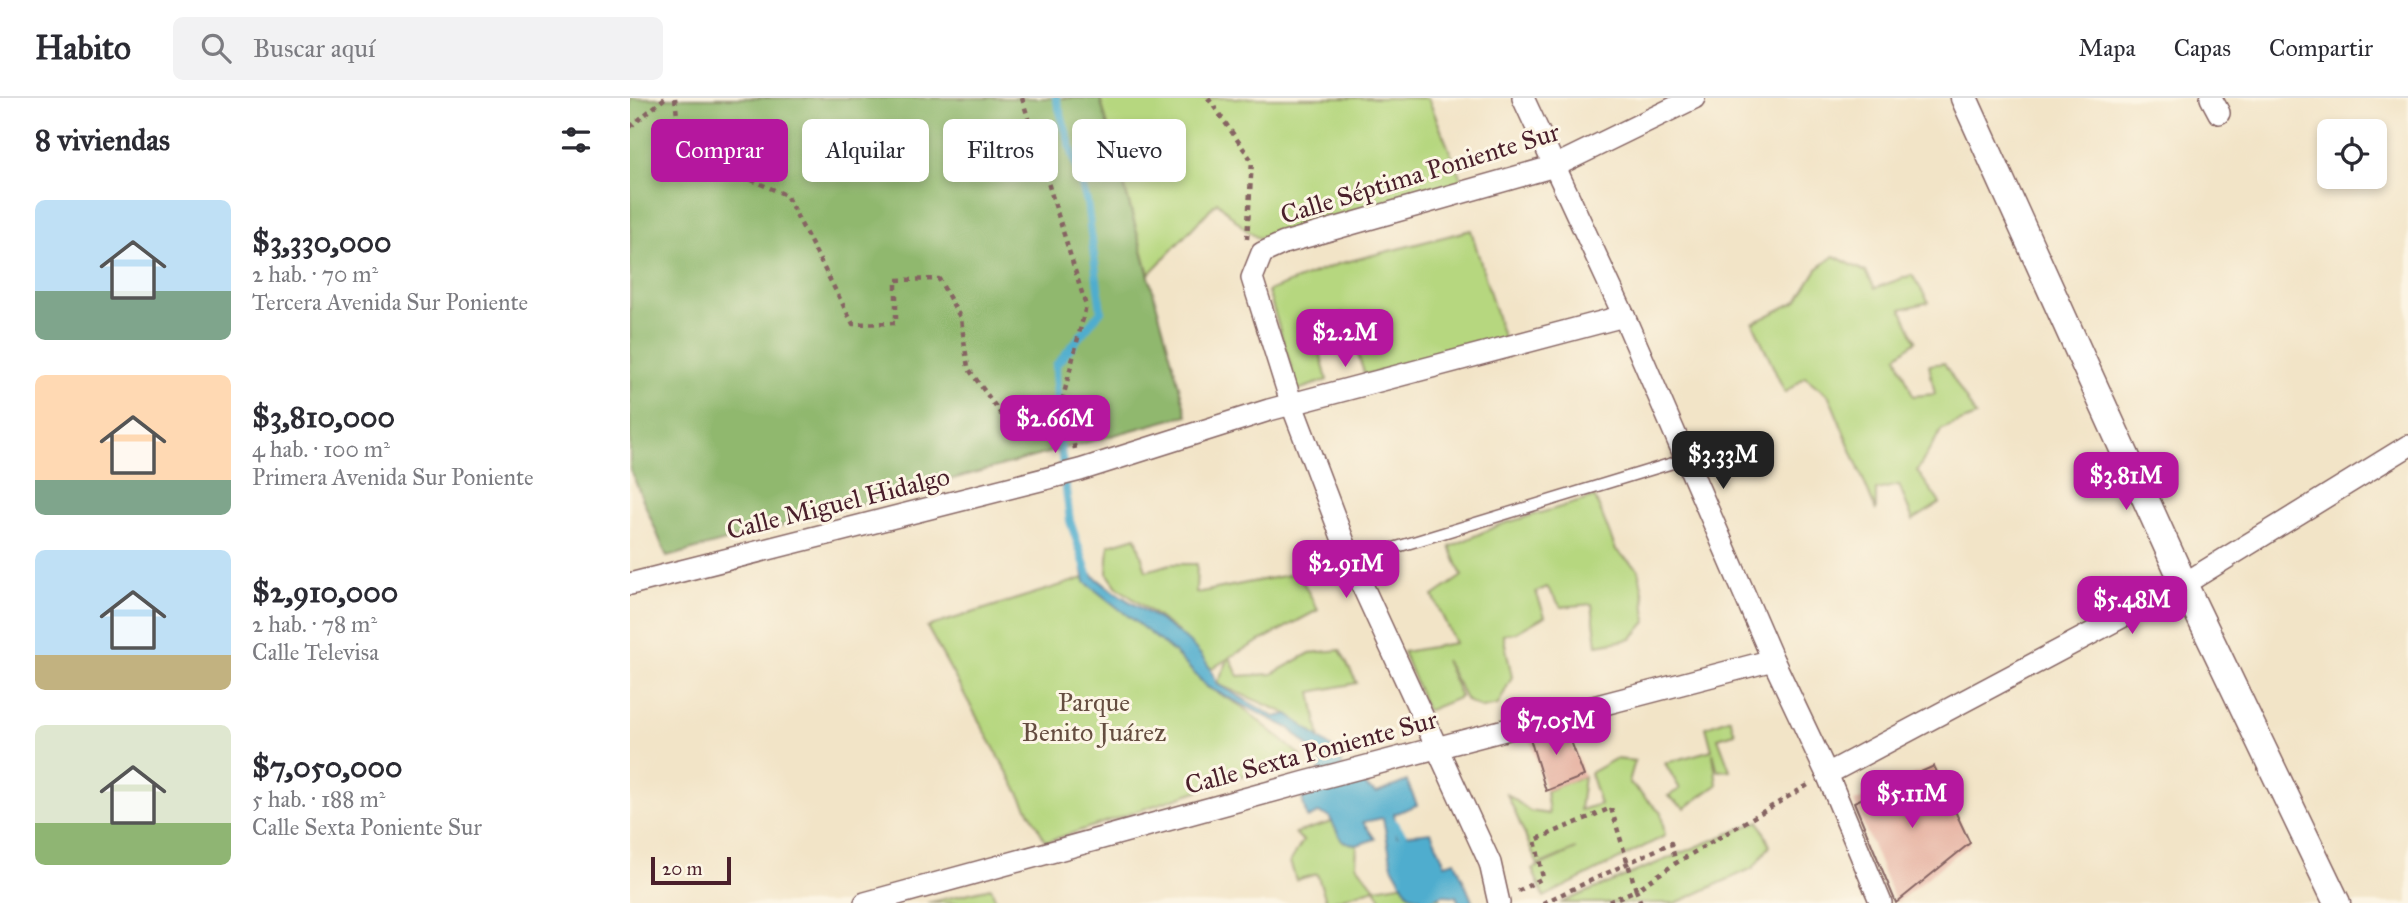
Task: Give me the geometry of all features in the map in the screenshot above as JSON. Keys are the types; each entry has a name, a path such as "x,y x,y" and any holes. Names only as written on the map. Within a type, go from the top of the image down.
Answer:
{"street":[{"path":"1523,98 1624,316 1773,660 1827,774 1881,903"},
{"name":"Calle Séptima Poniente Sur","path":"1292,405 1252,278 1262,253 1284,243 1555,166 1693,98"},
{"path":"1964,98 2184,584 2337,903"},
{"name":"Calle Miguel Hidalgo","path":"630,584 1080,470 1269,410 1624,316"},
{"path":"1292,405 1351,561 1506,898"},
{"path":"1827,774 2184,584 2408,446"},
{"name":"Calle Sexta Poniente Sur","path":"865,903 1773,660"}],"lane":[{"path":"1351,561 1686,459"}],"path":[{"path":"630,127 665,98"},
{"path":"675,98 684,178 733,172 786,195 853,324 896,323 896,280 939,279 961,319 968,368 1014,432 1063,398"},
{"path":"1022,98 1086,306 1063,398 1080,470"},
{"path":"1208,98 1252,161 1246,230"},
{"path":"1606,903 1636,890 1676,863 1827,774"},
{"path":"1506,898 1543,878 1535,840 1611,808 1642,903"},
{"path":"1543,903 1671,844 1676,863"}],"green space":[{"path":"630,98 1100,98 1106,119 1072,119 1072,182 1123,182 1187,415 667,557 630,469"},
{"path":"1100,98 1428,98 1463,183 1258,238 1217,202 1149,274 1123,182 1186,182 1186,119 1106,119"},
{"path":"1471,230 1504,340 1365,375 1343,313 1313,324 1327,380 1298,390 1268,291 1338,264"},
{"path":"1834,256 1866,272 1875,288 1912,275 1929,302 1901,309 1916,341 1897,356 1913,396 1935,394 1929,365 1944,363 1976,416 1942,429 1917,471 1940,503 1913,520 1899,485 1876,490 1876,511 1829,396 1805,377 1785,393 1753,323 1797,301 1817,269"},
{"path":"1595,497 1616,550 1638,569 1646,622 1631,639 1597,645 1592,604 1561,607 1547,587 1536,592 1545,616 1515,633 1503,634 1512,677 1498,705 1482,708 1467,701 1445,660 1461,697 1427,711 1403,652 1455,643 1433,596 1462,576 1450,547 1499,525"},
{"path":"1136,537 1146,571 1171,564 1197,564 1196,593 1298,573 1318,610 1230,657 1238,676 1272,674 1310,653 1340,650 1357,683 1311,692 1320,739 1288,714 1217,684 1229,658 1211,669 1177,631 1117,587 1107,573 1109,545"},
{"name":"Parque Benito Juárez","path":"1087,577 1175,653 1207,687 1241,706 1301,756 1046,842 927,627"},
{"path":"1730,718 1735,733 1718,738 1730,770 1718,771 1713,753 1717,785 1685,808 1668,796 1680,789 1665,763 1712,750 1706,727"},
{"path":"1615,759 1635,761 1629,782 1661,813 1665,836 1544,897 1532,869 1576,849 1538,865 1507,794 1530,811 1549,814 1546,791 1584,776 1580,810 1600,804 1590,773"},
{"path":"1759,821 1770,846 1753,868 1676,903 1560,903"},
{"path":"1332,822 1342,841 1357,845 1356,864 1375,888 1327,903 1317,874 1296,880 1290,862 1303,841 1295,833"},
{"path":"1437,878 1441,903 1383,903 1375,888"},
{"path":"991,888 997,903 927,903"}],"water":[{"path":"1082,564 1098,580 1193,646 1207,663 1217,684 1275,717 1288,714 1338,753 1345,774 1357,774 1368,788 1377,793 1407,781 1417,805 1394,814 1397,836 1431,832 1445,864 1455,861 1473,903 1459,903 1456,896 1443,895 1429,901 1408,894 1392,866 1383,818 1363,822 1375,839 1357,845 1342,841 1329,816 1318,813 1307,818 1302,798 1308,786 1317,779 1322,759 1289,728 1207,687 1175,653 1085,582"}],"building":[{"path":"1565,725 1584,776 1546,791 1529,735"},
{"path":"1934,766 1970,843 1896,903 1854,802"}],"waterway":[{"path":"1056,98 1087,202 1101,311 1056,365 1057,418 1070,521 1089,577"},
{"path":"1390,819 1408,842"}]}
